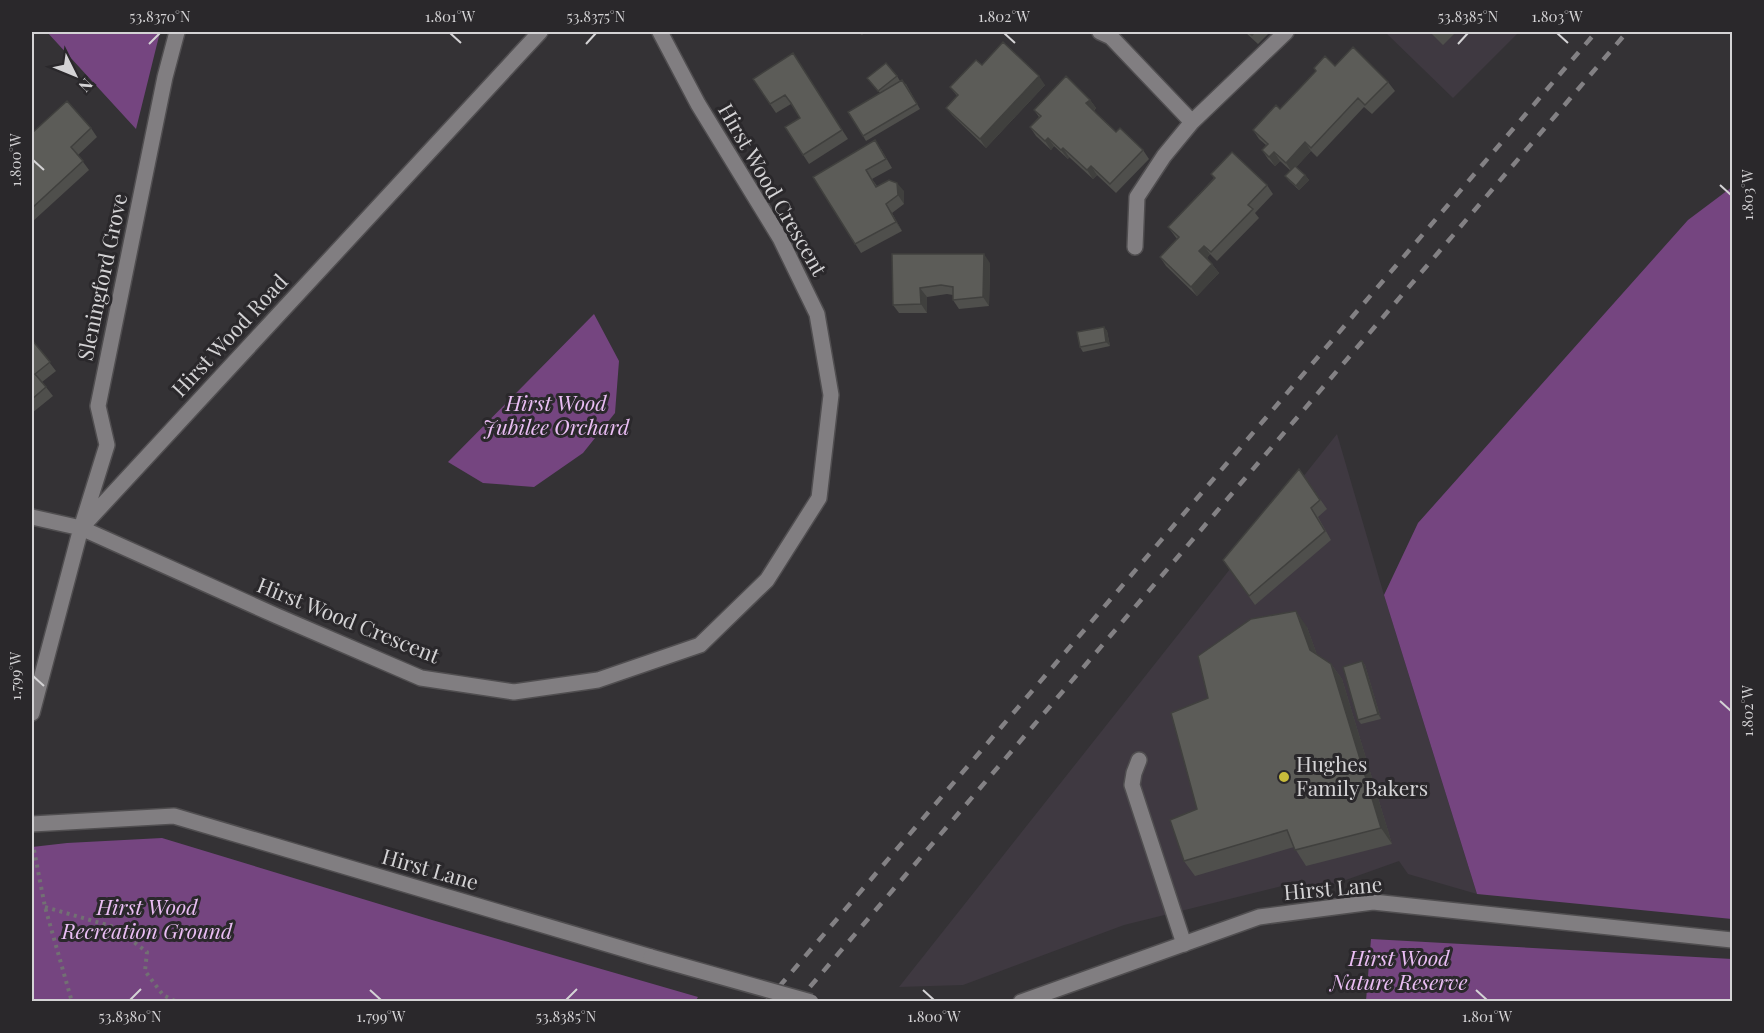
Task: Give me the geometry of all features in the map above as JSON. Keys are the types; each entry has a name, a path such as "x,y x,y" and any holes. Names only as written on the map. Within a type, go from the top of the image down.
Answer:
{"street":[{"name":"Sleningford Grove","path":"81,528 107,445 98,406 165,77 177,32"},
{"name":"Hirst Wood Road","path":"32,713 81,528 540,32"},
{"name":"Hirst Wood Crescent","path":"32,516 81,528 421,678 514,692 598,680 700,645 766,580 819,498 831,395 817,314 780,238 698,104 660,32"},
{"path":"1100,32 1111,38 1192,122"},
{"path":"1135,247 1137,197 1164,156 1192,122 1286,32"},
{"path":"1139,760 1132,785 1184,944"},
{"name":"Hirst Lane","path":"32,824 174,816 811,1002"},
{"name":"Hirst Lane","path":"1021,1002 1259,917 1372,902 1732,940"}],"path":[{"path":"34,849 45,907 72,1002"},
{"path":"45,907 114,927 147,951 145,971 163,995 177,1002"}],"shaded area":[{"path":"1385,32 1519,32 1453,98"},
{"path":"1337,434 1384,595 1477,894 1408,874 1399,861 1329,886 1282,886 1124,925 963,985 899,987"}],"green space":[{"path":"47,32 160,32 136,129"},
{"path":"1732,187 1732,919 1477,894 1384,595 1418,523 1688,220"},
{"name":"Hirst Wood Jubilee Orchard","path":"594,314 619,361 615,413 583,453 534,487 483,483 448,462"},
{"name":"Hirst Wood Recreation Ground","path":"162,838 432,920 698,997 695,1002 32,1001 32,847"},
{"name":"Hirst Wood Nature Reserve","path":"1371,939 1732,959 1732,1001 1366,1001"}],"building":[{"path":"1003,42 1039,76 980,139 946,108 958,95 950,87 976,60 982,65"},
{"path":"1353,47 1388,82 1365,105 1358,98 1311,148 1305,142 1286,163 1274,152 1269,157 1262,150 1268,144 1253,130 1276,105 1280,109 1316,71 1314,68 1325,56 1335,66"},
{"path":"793,53 842,130 803,155 785,127 800,118 791,103 785,95 770,104 753,79"},
{"path":"886,63 897,76 878,91 867,78"},
{"path":"1066,76 1090,100 1086,103 1097,114 1116,132 1120,128 1143,150 1110,184 1091,166 1087,170 1063,148 1061,150 1048,138 1045,141 1030,127 1041,116 1034,110"},
{"path":"902,80 917,104 863,136 848,112"},
{"path":"67,101 91,128 71,147 83,161 32,208 32,133"},
{"path":"875,140 886,159 866,170 876,187 889,180 897,183 898,195 886,204 896,222 855,244 813,177"},
{"path":"1232,152 1267,185 1248,205 1253,209 1211,252 1204,246 1199,251 1212,264 1191,287 1160,257 1179,237 1168,227 1215,178 1211,174"},
{"path":"1295,166 1305,175 1296,186 1285,176"},
{"path":"892,254 984,254 983,297 953,300 953,287 941,285 920,288 921,304 893,305"},
{"path":"1104,327 1106,342 1080,347 1077,332"},
{"path":"32,340 50,362 35,374 46,387 32,399"},
{"path":"1299,469 1320,500 1311,508 1325,531 1249,596 1223,560"},
{"name":"Hughes Family Bakers","path":"1296,611 1310,650 1331,664 1381,828 1295,850 1287,830 1184,861 1170,820 1197,809 1171,713 1208,698 1198,656 1251,619"},
{"path":"1362,661 1378,714 1358,720 1343,667"}],"railway":[{"path":"766,1002 1596,32"},
{"path":"797,1002 1627,32"}],"place":[{"name":"Hughes Family Bakers","path":"1284,777"}]}
